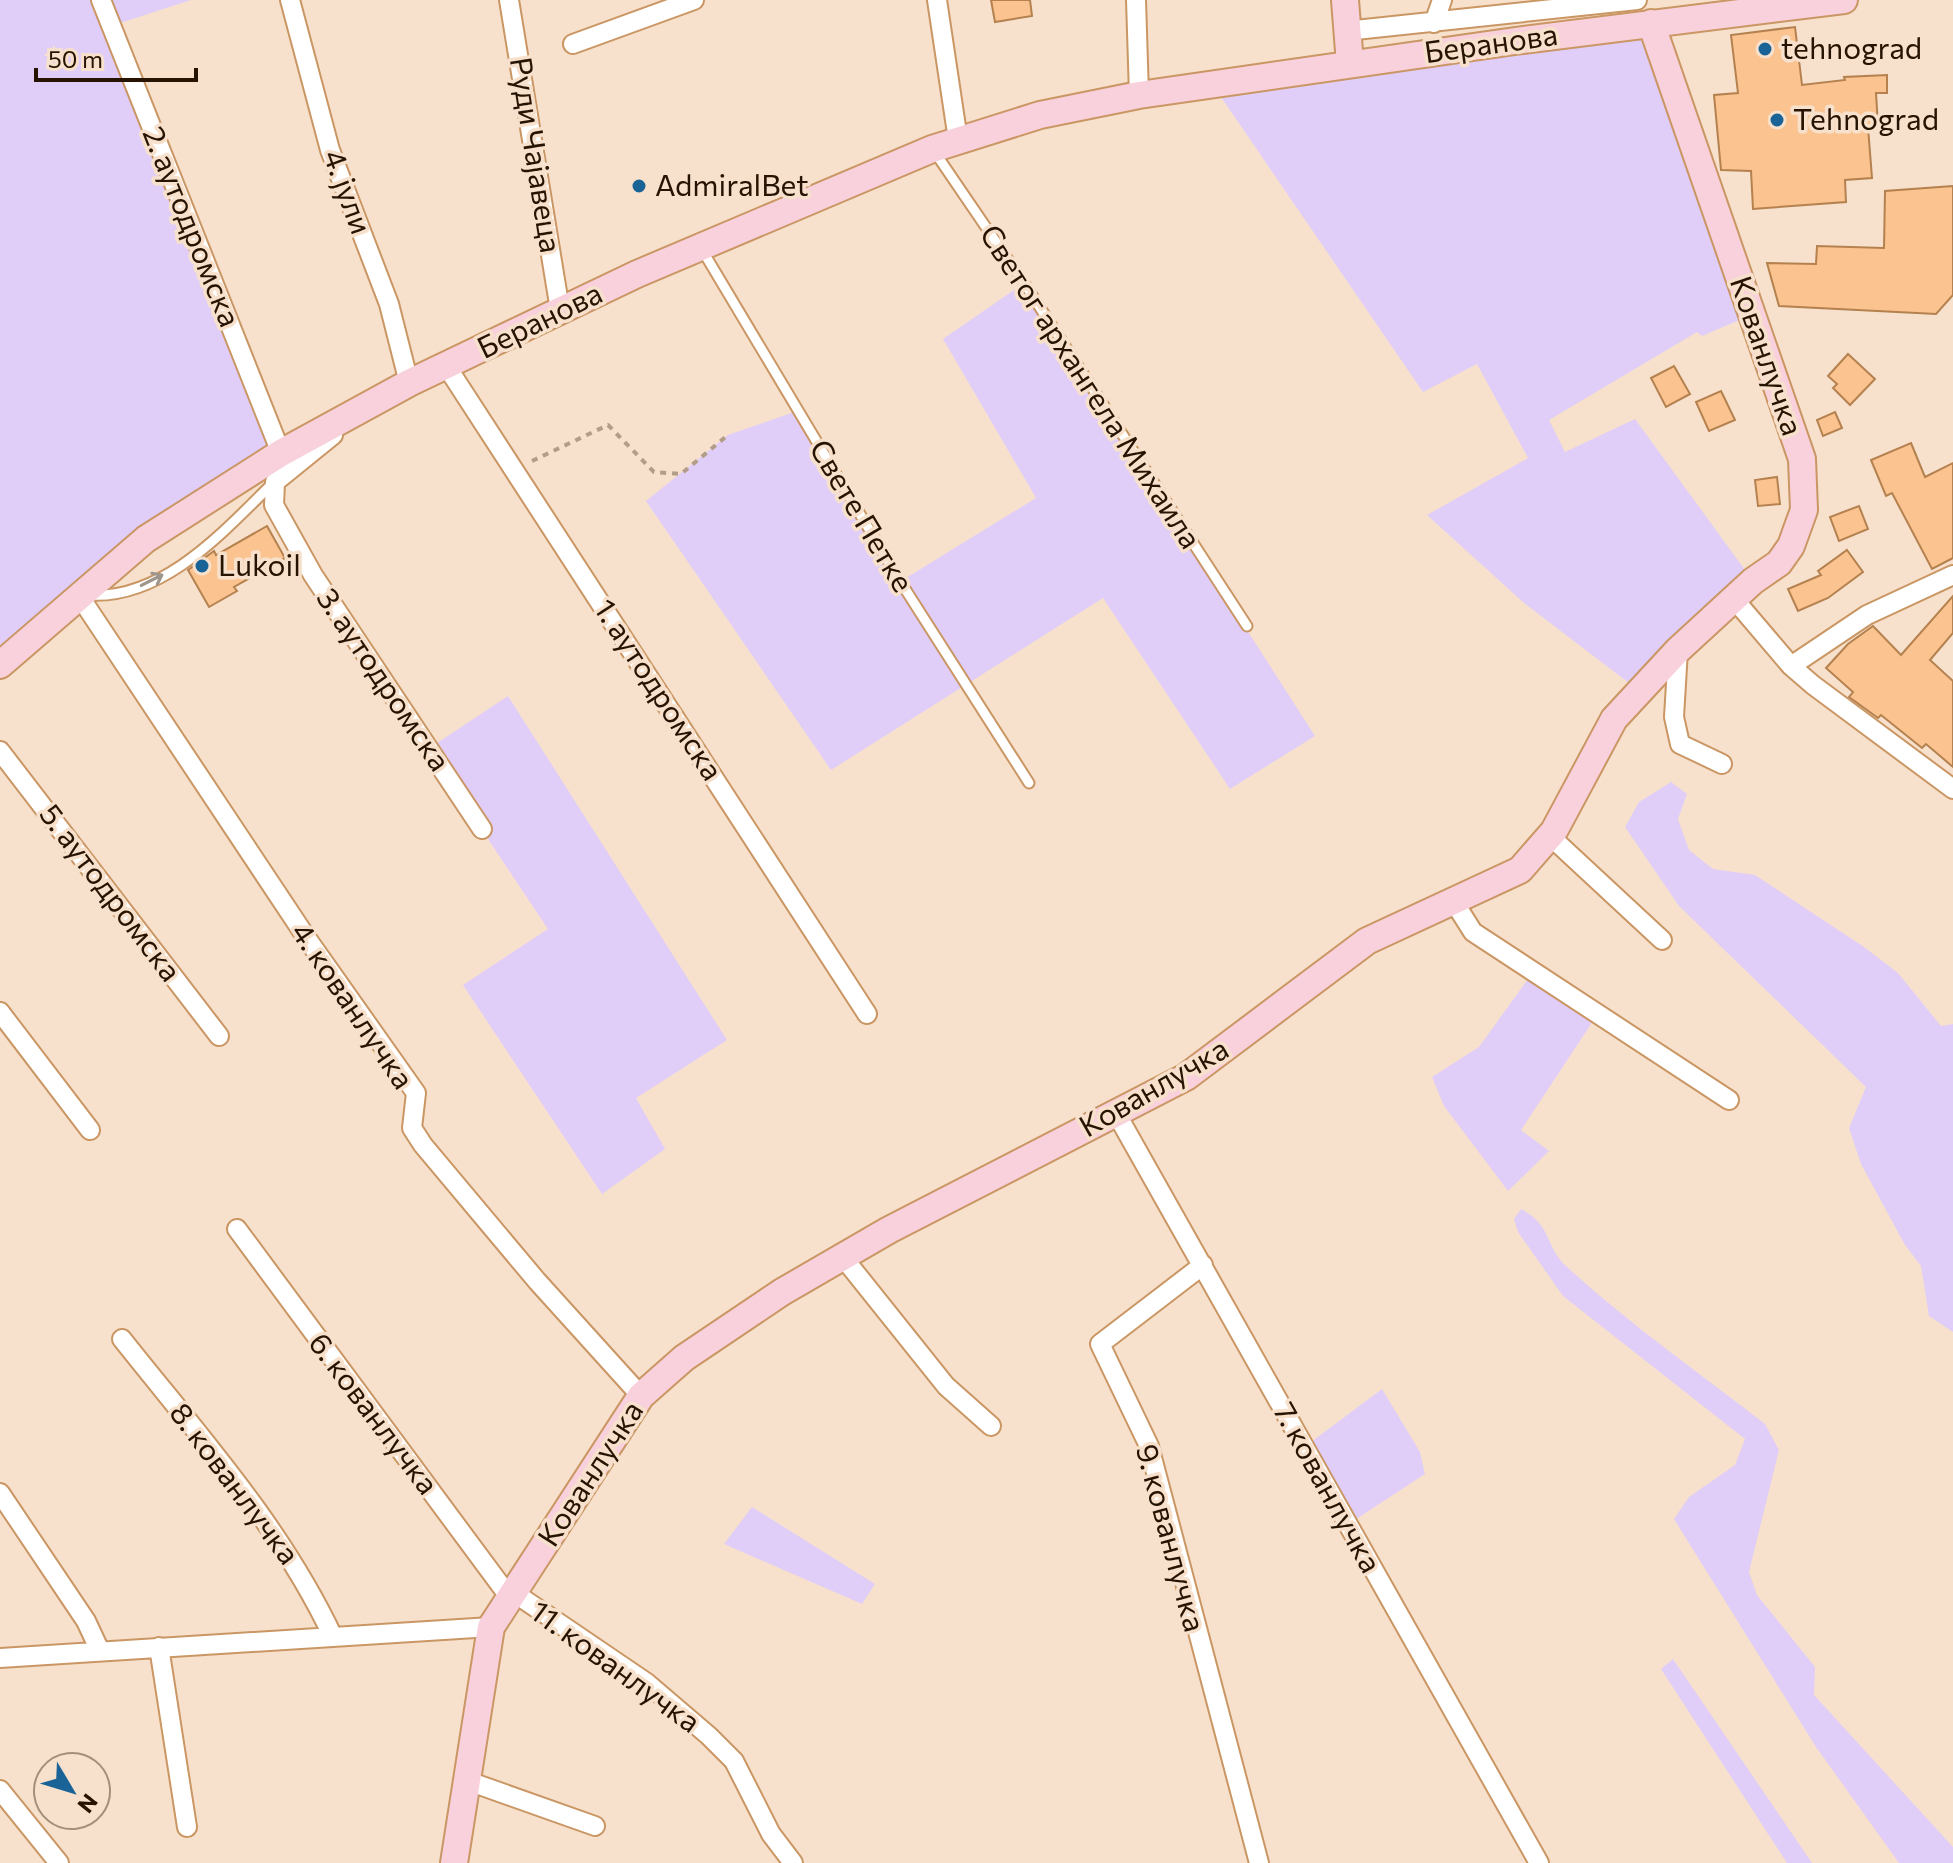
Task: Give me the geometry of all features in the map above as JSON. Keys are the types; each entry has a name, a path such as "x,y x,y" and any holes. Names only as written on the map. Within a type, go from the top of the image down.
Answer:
{"street":[{"name":"2. аутодромска","path":"101,0 281,453"},
{"name":"4. јули","path":"290,0 330,150 389,304 398,389"},
{"name":"Руди Чајавеца","path":"509,0 560,310"},
{"name":"Руди Чајавеца","path":"573,44 694,0"},
{"path":"937,0 958,140"},
{"path":"1136,0 1139,95"},
{"path":"1345,0 1350,64"},
{"path":"1434,23 1442,0"},
{"name":"Беранова","path":"1346,31 1637,0"},
{"name":"Беранова","path":"0,665 78,594 146,539 281,453 398,389 699,245 932,149 1040,115 1139,95 1651,23 1844,0"},
{"name":"Кованлучка","path":"454,1863 491,1627 641,1396 684,1358 842,1256 1186,1077 1367,941 1520,870 1551,837 1614,719 1678,650 1779,563 1799,530 1804,510 1802,459 1651,23"},
{"name":"1. аутодромска","path":"447,367 867,1014"},
{"path":"275,482 398,389"},
{"name":"3. аутодромска","path":"275,482 274,505 313,575 482,829"},
{"path":"1791,666 1867,615 1953,575"},
{"name":"4. кованлучка","path":"78,594 301,930 416,1093 412,1128 423,1145 537,1281 641,1396"},
{"path":"1734,599 1791,666 1953,789"},
{"path":"1678,650 1674,717 1680,744 1722,764"},
{"name":"5. аутодромска","path":"0,751 219,1036"},
{"path":"1551,837 1662,940"},
{"path":"1454,902 1473,932 1729,1100"},
{"path":"0,1012 90,1130"},
{"name":"7. кованлучка","path":"1116,1113 1539,1863"},
{"name":"6. кованлучка","path":"237,1229 512,1595"},
{"path":"842,1256 946,1386 991,1426"},
{"name":"9. кованлучка","path":"1203,1265 1100,1344 1149,1446 1236,1788 1259,1863"},
{"name":"8. кованлучка","path":"122,1339 277,1534 309,1585 333,1637"},
{"path":"0,1493 86,1621 100,1651"},
{"name":"11. кованлучка","path":"512,1595 647,1683 709,1736 734,1761 771,1834 793,1863"},
{"path":"0,1658 491,1627"},
{"path":"159,1647 187,1827"},
{"path":"468,1781 595,1826"},
{"path":"0,1790 59,1863"}],"lane":[{"name":"Светог архангела Михаила","path":"932,149 1024,283 1247,626"},
{"name":"Свете Петке","path":"699,245 892,568 1029,783"},
{"path":"78,594 107,596 157,578 214,541 275,482"}],"path":[{"path":"515,469 608,425 654,472 681,474 728,435"}],"shaded area":[{"path":"0,0 191,0 111,26 281,453 0,665"},
{"path":"1651,23 1751,315 1702,336 1697,332 1549,420 1565,452 1635,419 1753,581 1638,690 1524,603 1427,515 1528,458 1477,364 1423,392 1212,84"},
{"path":"1024,283 1315,736 1230,789 1103,598 831,770 646,501 728,435 797,411 901,581 1036,498 943,339"},
{"path":"508,696 727,1040 636,1098 665,1149 602,1194 463,985 548,929 428,749"},
{"path":"1671,782 1687,794 1678,819 1689,850 1713,869 1755,875 1898,973 1941,1026 1953,1024 1953,1332 1929,1316 1921,1266 1905,1245 1861,1164 1849,1128 1866,1087 1679,906 1625,827 1639,802"},
{"path":"1533,972 1597,1015 1521,1130 1549,1151 1508,1191 1444,1106 1432,1077 1479,1047"},
{"path":"1521,1209 1538,1222 1566,1266 1765,1424 1779,1450 1749,1572 1757,1595 1815,1667 1814,1695 1953,1847 1953,1863 1899,1863 1816,1747 1674,1519 1689,1497 1735,1465 1745,1439 1563,1296 1518,1232 1514,1219"},
{"path":"1382,1389 1420,1452 1425,1474 1347,1525 1303,1448"},
{"path":"752,1507 875,1584 862,1604 724,1544"},
{"path":"1673,1659 1812,1863 1787,1863 1661,1669"}],"building":[{"path":"991,0 1030,0 1032,16 995,22"},
{"path":"1795,27 1802,85 1845,80 1844,77 1887,75 1887,93 1876,93 1878,126 1868,127 1872,178 1845,180 1846,202 1753,209 1751,171 1721,170 1714,95 1738,93 1731,35"},
{"path":"1953,186 1953,295 1936,314 1779,306 1767,263 1816,264 1817,246 1884,248 1885,191"},
{"path":"1848,354 1875,379 1850,405 1833,388 1837,384 1828,376"},
{"path":"1674,366 1690,394 1666,407 1651,378"},
{"path":"1721,391 1735,420 1709,431 1696,402"},
{"path":"1835,412 1842,428 1823,436 1817,420"},
{"path":"1911,443 1925,477 1953,463 1953,558 1932,569 1892,493 1886,496 1871,460"},
{"path":"1777,477 1780,504 1758,506 1755,480"},
{"path":"1859,506 1868,529 1839,541 1830,517"},
{"path":"267,526 285,558 234,587 237,591 209,607 188,570 214,551 216,555"},
{"path":"1847,550 1863,572 1828,598 1798,611 1788,589 1821,575 1818,571"},
{"path":"1953,596 1953,633 1930,660 1953,681 1953,767 1926,744 1922,748 1881,715 1878,718 1849,697 1853,692 1826,668 1848,644 1873,626 1901,655"}],"place":[{"name":"tehnograd","path":"1765,49"},
{"name":"Tehnograd","path":"1777,120"},
{"name":"AdmiralBet","path":"639,186"},
{"name":"Lukoil","path":"202,566"}]}
